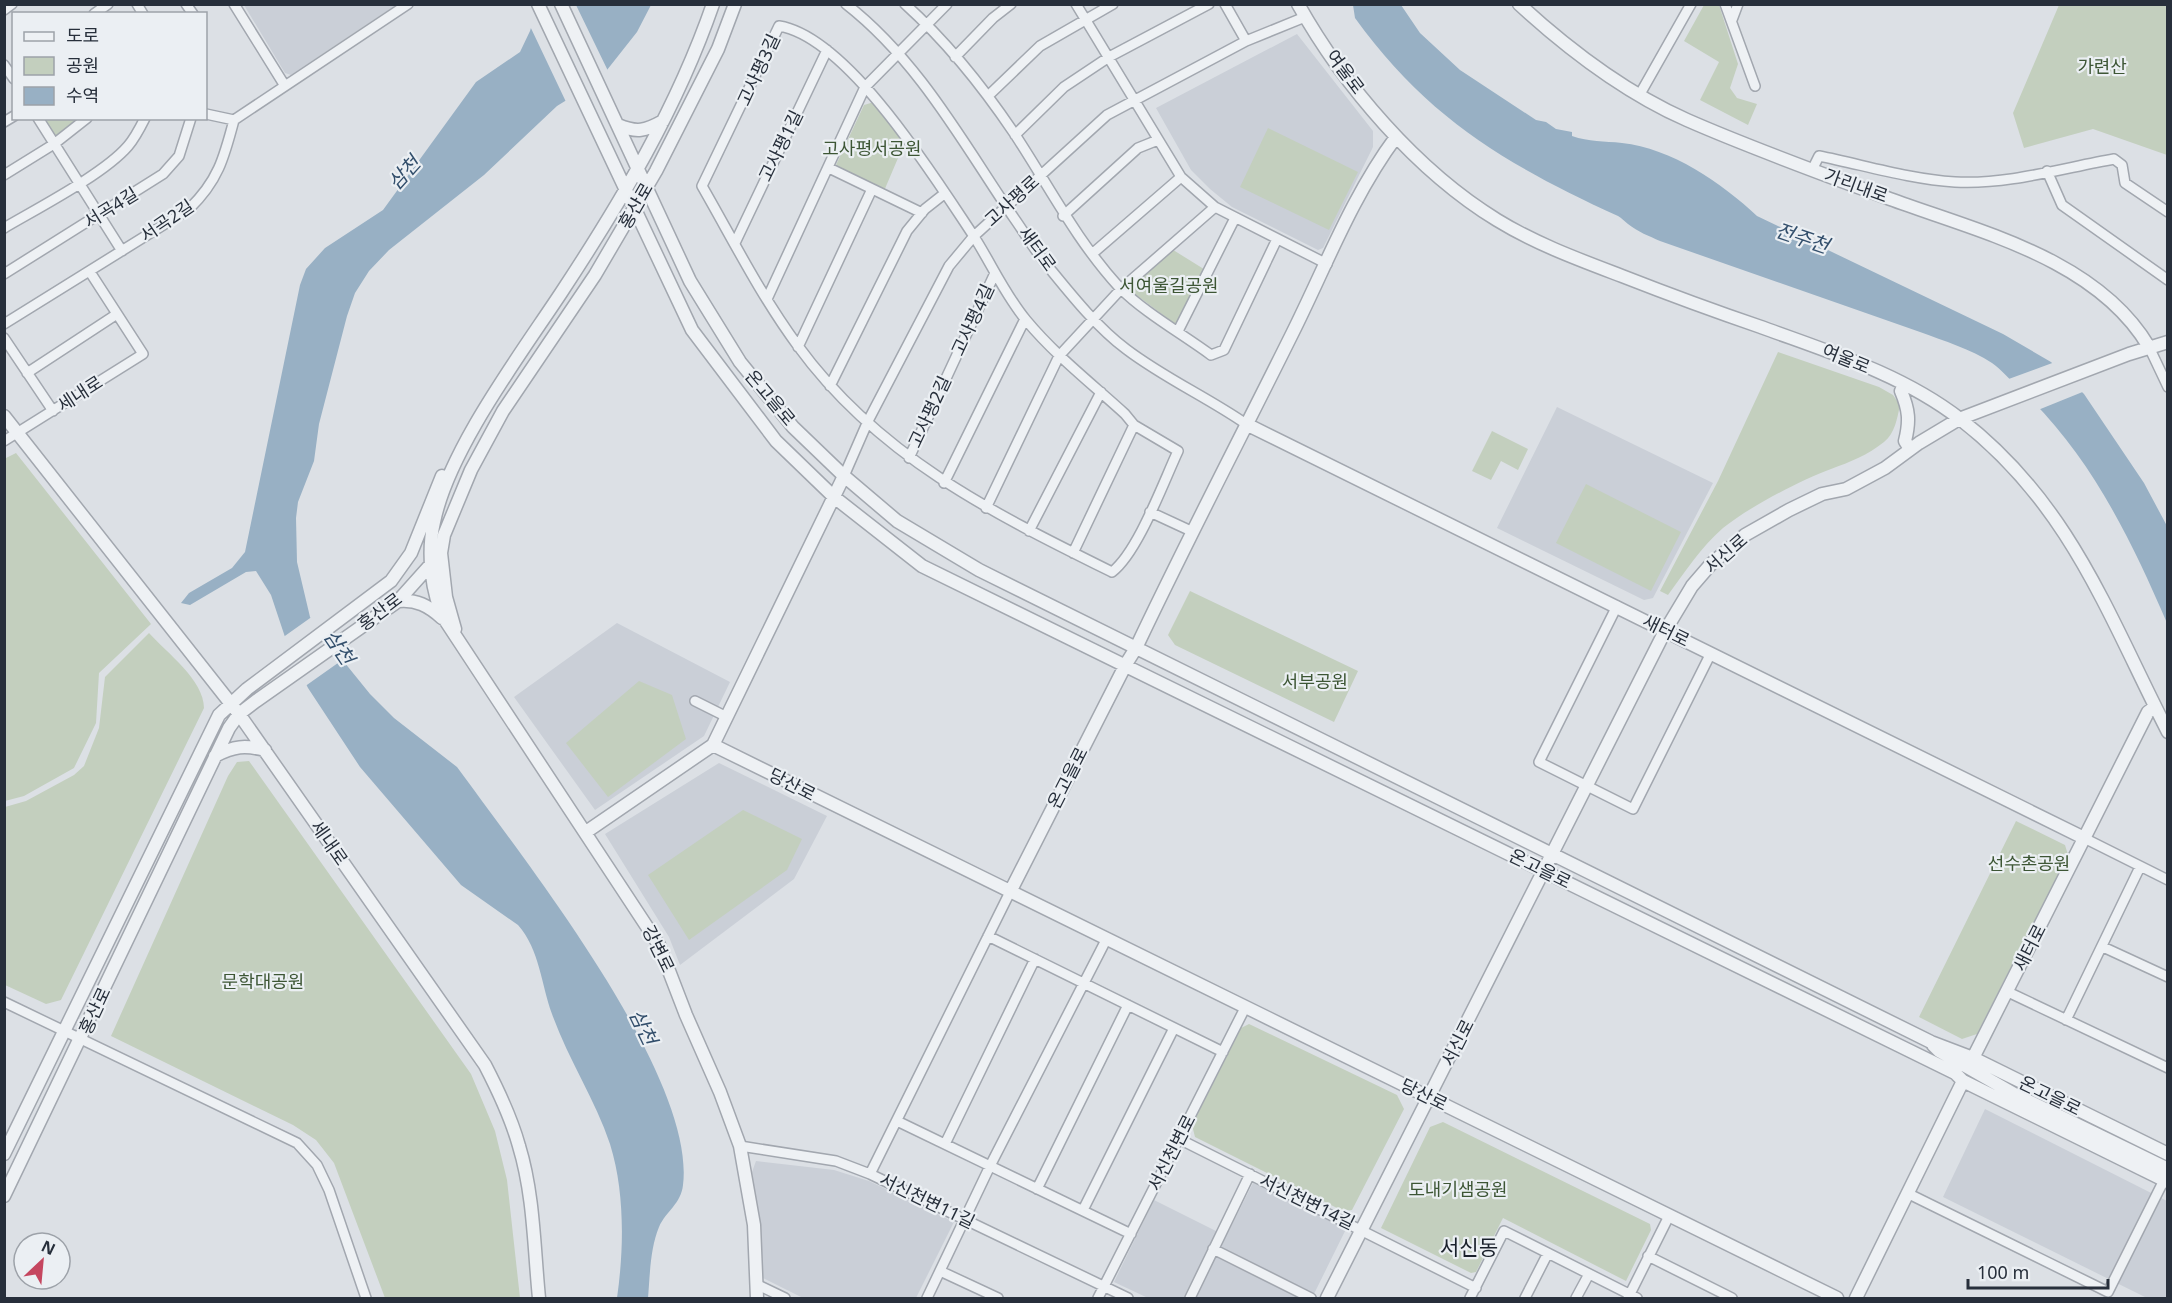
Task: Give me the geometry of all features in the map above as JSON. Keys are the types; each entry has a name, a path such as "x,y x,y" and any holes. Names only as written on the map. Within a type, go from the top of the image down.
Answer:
{"street":[{"path":"4,10 12,4"},
{"path":"234,4 285,86"},
{"path":"207,114 234,120 408,4"},
{"name":"온고을로","path":"538,4 692,330 776,441 834,498 922,566 2166,1177"},
{"name":"온고을로","path":"561,4 690,281 740,362 793,428 897,521 979,570 1931,1042 1973,1058 2168,1154"},
{"name":"홍산로","path":"4,1154 219,715 247,689 391,581 411,553 442,476 450,476 479,420 638,169 693,60 713,4"},
{"name":"홍산로","path":"4,1196 82,1038 215,756 239,714 398,601 441,553 444,535 471,470 503,411 595,275 647,186 718,49 735,4"},
{"name":"새터로","path":"846,4 899,53 932,95 1049,268 1124,348 1150,366 1246,424 2168,880"},
{"path":"905,4 927,24 988,96 1015,135 1064,216 1121,288 1211,355 1224,350 1277,239"},
{"path":"766,299 865,87 947,4"},
{"path":"956,57 993,18 1011,4"},
{"path":"1076,4 1181,177 1215,207 1327,264"},
{"path":"988,96 1040,46 1113,4"},
{"path":"1015,135 1064,87 1109,57 1209,4"},
{"path":"1225,4 1246,41"},
{"name":"여울로","path":"1298,4 1341,69 1396,136 1452,189 1520,233 1574,258 1846,358 1904,384 1959,418 2022,478 2062,526 2108,608 2168,732"},
{"name":"가리내로","path":"1519,4 1548,31 1640,94 1686,119 2048,260 2072,273 2111,301 2137,327 2149,346 2168,387"},
{"path":"1640,94 1691,4"},
{"path":"1725,4 1755,86"},
{"path":"1732,20 1738,4"},
{"name":"고사평로","path":"834,498 868,421 949,266 974,236 1107,115 1246,41 1305,17"},
{"name":"고사평3길","path":"735,243 702,186 779,26 795,28 827,50 865,87 894,123 974,236"},
{"name":"고사평1길","path":"735,243 827,50"},
{"name":"서곡2길","path":"39,120 122,251"},
{"path":"4,175 54,144 84,120"},
{"path":"4,228 79,183 128,147 144,120"},
{"name":"서곡4길","path":"4,274 163,174 178,156 190,120"},
{"name":"서곡2길","path":"4,324 189,209 202,196 222,165 234,120"},
{"path":"618,125 634,132 645,130 663,121"},
{"path":"1136,648 1191,531 1327,264 1373,167 1396,136"},
{"path":"1064,216 1138,148 1158,140"},
{"path":"1812,170 1819,156 1894,173 1954,182 1982,182 2114,159 2122,165 2125,183 2168,212"},
{"path":"829,168 922,213"},
{"path":"2047,171 2062,206 2168,280"},
{"path":"1092,254 1181,177"},
{"path":"798,346 872,189"},
{"path":"831,386 907,231 922,213 944,194"},
{"path":"986,508 1059,356 1121,288 1215,207"},
{"path":"1178,331 1235,218"},
{"name":"고사평4길","path":"974,236 1025,319 1059,356 1101,392 1134,425 1178,451 1150,512"},
{"path":"735,243 766,299 798,346 831,386 868,421"},
{"path":"27,373 117,314 90,272"},
{"name":"고사평4길","path":"951,367 995,273"},
{"name":"세내로","path":"17,435 143,354 117,314"},
{"path":"944,483 1025,319"},
{"path":"4,338 53,411"},
{"name":"서신로","path":"1327,1299 1431,1098 1665,631 1692,586 1732,545 1789,510 1822,494 1855,484 1885,468 1959,418 2149,346 2168,342"},
{"name":"고사평2길","path":"909,458 951,367"},
{"path":"1904,384 1901,391 1909,412 1910,422 1905,441 1910,449"},
{"path":"1029,531 1101,392"},
{"name":"세내로","path":"4,416 239,714 485,1065 506,1105 520,1148 528,1191 539,1299"},
{"name":"고사평2길","path":"868,421 909,458 944,483 1029,531 1112,572 1121,565 1150,512"},
{"path":"1073,553 1134,425"},
{"path":"4,441 17,435"},
{"name":"강변로","path":"450,476 433,523 432,564 438,606 458,642 659,945 740,1146 754,1225 757,1299"},
{"path":"586,832 713,745 834,498"},
{"path":"1150,512 1191,531"},
{"name":"강변로","path":"441,553 446,597 458,642"},
{"path":"398,601 409,600 424,604 445,620"},
{"path":"1617,606 1539,762 1633,808 1711,653"},
{"name":"온고을로","path":"1010,892 1125,664 1136,648"},
{"path":"694,701 727,717"},
{"name":"새터로","path":"1973,1058 2086,839 2148,712 2155,707"},
{"path":"215,756 230,748 247,745 265,750"},
{"name":"당산로","path":"713,745 1837,1299"},
{"path":"2066,1020 2140,867"},
{"path":"870,1174 1010,892"},
{"path":"988,936 1222,1052"},
{"path":"927,1299 990,1166 1106,940"},
{"path":"2103,946 2168,977"},
{"path":"945,1144 1035,959"},
{"path":"2008,992 2168,1068"},
{"path":"4,1002 297,1143 317,1165 330,1190 366,1299"},
{"path":"1037,1189 1128,1005"},
{"name":"서신천변로","path":"1098,1299 1245,1008"},
{"path":"1083,1210 1174,1028"},
{"name":"온고을로","path":"1931,1042 1939,1051 2166,1177"},
{"name":"온고을로","path":"1959,1077 1962,1073 2007,1094 2016,1095"},
{"path":"1856,1299 1959,1077"},
{"path":"897,1121 1131,1234"},
{"name":"서신천변14길","path":"1179,1138 1476,1288"},
{"name":"서신천변11길","path":"740,1146 837,1161 870,1174 1128,1299"},
{"name":"서신천변14길","path":"1190,1299 1250,1174"},
{"path":"1907,1193 2107,1295 2166,1177"},
{"path":"1470,1299 1504,1231 1631,1297 1648,1256 1669,1216"},
{"path":"1213,1249 1311,1299"},
{"path":"1524,1299 1548,1253"},
{"path":"1648,1256 1732,1299"},
{"path":"940,1270 984,1296 998,1299"},
{"path":"1576,1299 1588,1274"},
{"path":"758,1285 785,1299"}],"shaded area":[{"path":"244,5 396,5 291,75 285,73"},
{"path":"1297,34 1373,131 1373,147 1323,248 1318,250 1232,207 1210,189 1191,170 1156,108"},
{"path":"1557,407 1713,483 1653,598 1644,600 1497,528"},
{"path":"617,623 730,682 704,736 595,810 514,697"},
{"path":"719,763 827,816 794,879 680,965 669,937 605,834"},
{"path":"1985,1109 2167,1201 2167,1298 2147,1298 1943,1197"},
{"path":"756,1161 834,1170 869,1181 954,1222 916,1298 803,1298 763,1278 752,1172"},
{"path":"1254,1181 1348,1225 1312,1298 1195,1298"},
{"path":"1154,1200 1218,1232 1186,1298 1148,1298 1114,1282"}],"green space":[{"path":"1704,5 1719,5 1738,64 1730,88 1737,98 1757,104 1748,125 1700,100 1719,62 1684,41"},
{"name":"가련산","path":"2059,5 2167,5 2167,155 2093,129 2024,148 2013,113"},
{"name":"고사평서공원","path":"874,102 904,144 884,191 836,165 864,105"},
{"path":"41,120 85,120 55,142"},
{"path":"1268,128 1358,172 1329,230 1240,187"},
{"name":"서여울길공원","path":"1170,248 1207,271 1181,321 1175,324 1135,294 1135,281"},
{"path":"1778,352 1879,387 1893,395 1900,405 1893,430 1878,447 1852,461 1790,487 1760,503 1723,528 1694,560 1668,595 1660,591 1718,481"},
{"path":"1492,431 1528,449 1518,470 1501,461 1491,480 1472,471"},
{"path":"16,453 151,624 99,673 96,723 74,768 24,796 5,801 4,459"},
{"path":"1586,484 1681,532 1651,591 1556,543"},
{"name":"서부공원","path":"1190,591 1358,671 1334,722 1175,645 1168,635"},
{"path":"149,633 191,677 198,687 204,708 61,1000 46,1004 5,985 5,807 26,801 74,775 84,766 99,728 105,677"},
{"path":"639,681 672,695 686,739 608,797 566,743"},
{"name":"문학대공원","path":"249,761 471,1074 495,1131 507,1180 520,1298 385,1298 334,1163 316,1140 293,1125 111,1036 228,776 237,762"},
{"path":"743,810 802,839 787,870 689,940 648,875"},
{"name":"선수촌공원","path":"2016,821 2065,845 2068,855 1977,1034 1962,1039 1919,1017"},
{"path":"1249,1024 1397,1095 1404,1109 1352,1210 1343,1211 1195,1137 1192,1125 1241,1028"},
{"name":"도내기샘공원","path":"1443,1122 1650,1224 1651,1230 1626,1281 1503,1218 1476,1272 1471,1273 1381,1228 1430,1127"}],"water":[{"path":"538,5 651,5 637,32 607,70 591,85 557,106 484,175 389,250 369,271 355,293 319,424 314,461 298,502 297,562 310,617 319,631 370,694 394,718 457,767 570,924 639,1036 664,1091 680,1141 683,1185 682,1192 662,1221 656,1235 648,1298 617,1298 622,1221 615,1162 604,1127 558,1031 536,956 525,935 518,925 461,885 360,767 308,688 290,652 271,595 256,571 246,572 190,605 181,603 189,593 232,568 245,552 300,285 306,269 325,248 383,210 476,82 520,52 530,31"},
{"name":"전주천","path":"1353,5 1401,5 1420,33 1460,70 1536,120 1546,122 1556,129 1572,132 1572,136 1578,138 1640,146 1677,160 1728,191 1757,216 2003,334 2051,362 2084,394 2144,483 2167,526 2167,623 2122,528 2087,468 2044,413 1996,366 1948,342 1660,241 1636,229 1618,216 1540,178 1472,136 1441,112 1383,53 1355,18"}],"pier":[{"path":"534,4 576,5 609,73 567,104 529,24"},
{"path":"2055,362 2085,391 2038,410 2006,380"},
{"path":"313,616 345,658 304,687 282,638"}],"district":[{"name":"서신동","path":"1469,1248"}],"water label":[{"name":"삼천","path":"404,173"},
{"name":"삼천","path":"339,647"},
{"name":"삼천","path":"643,1027"}]}
